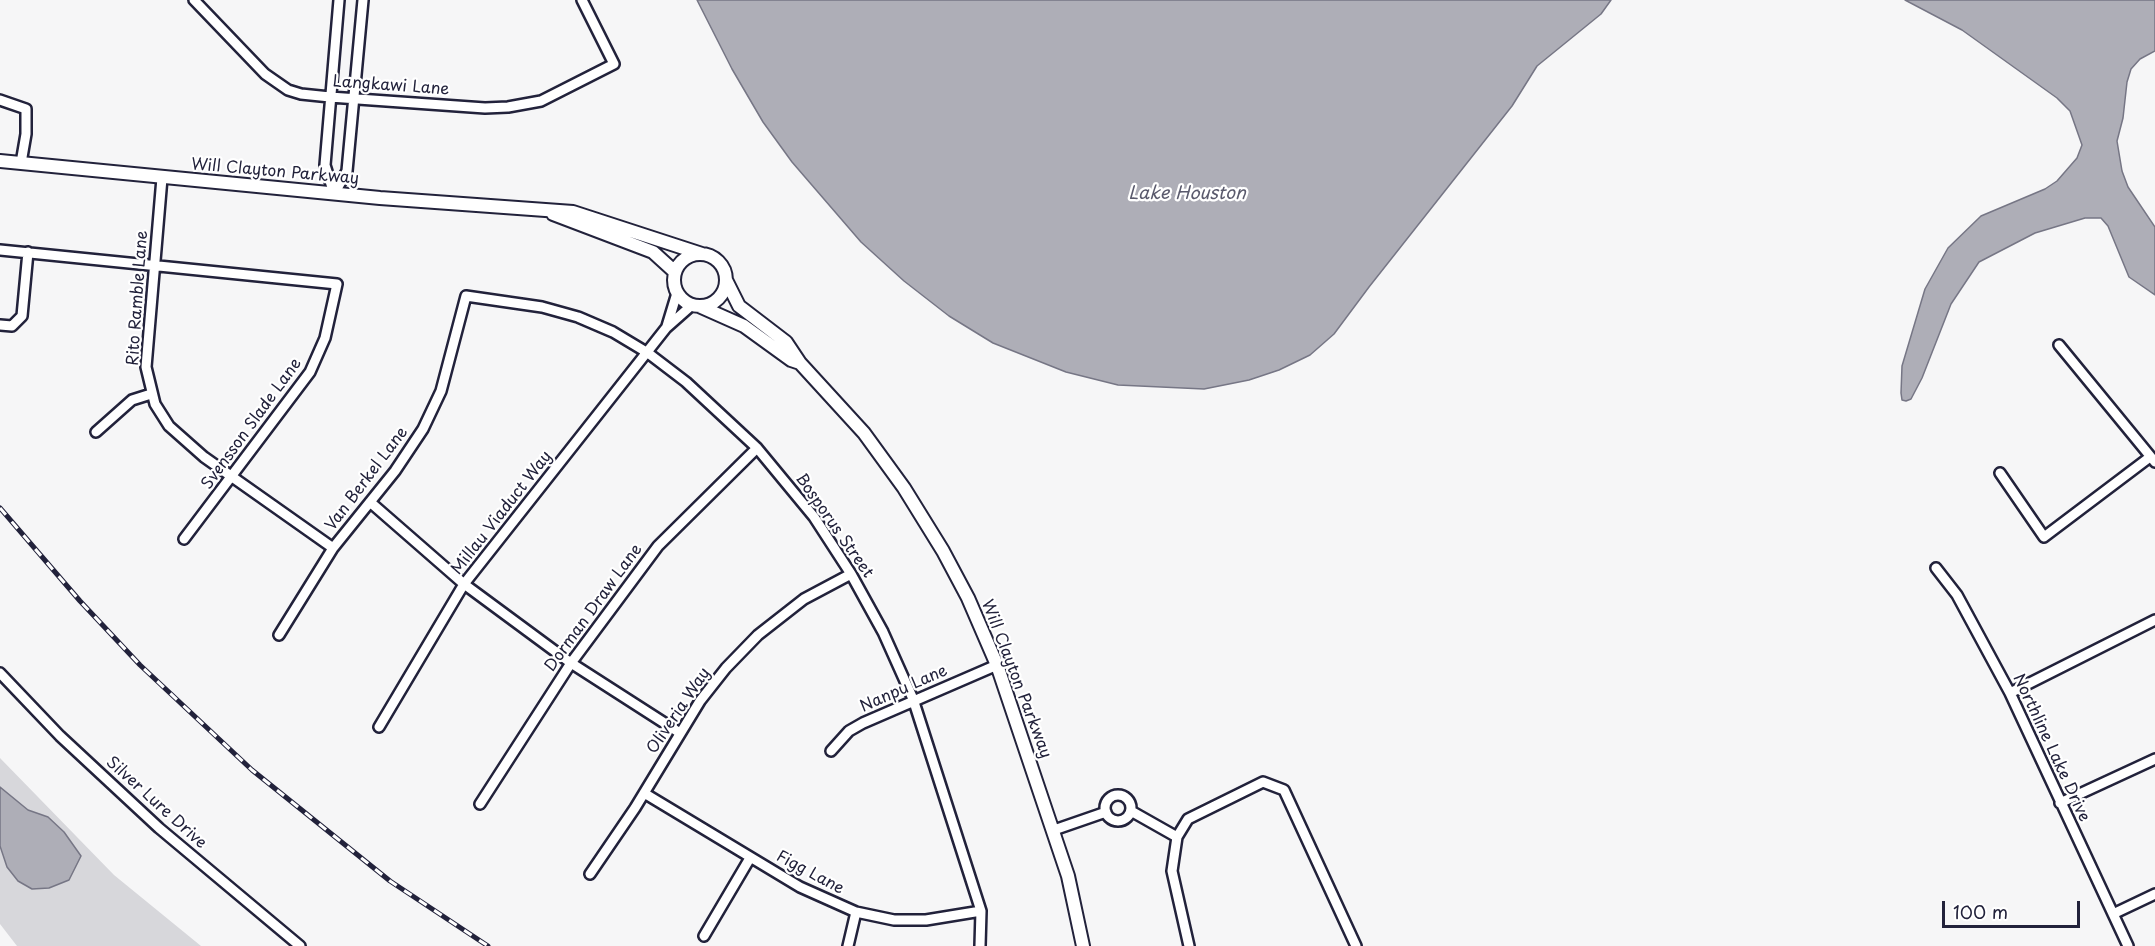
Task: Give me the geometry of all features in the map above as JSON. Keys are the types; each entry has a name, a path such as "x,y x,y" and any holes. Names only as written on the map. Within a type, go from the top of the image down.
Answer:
{"street":[{"name":"Langkawi Lane","path":"194,0 277,84 301,94 484,108 508,107 541,101 614,64 582,0"},
{"path":"334,194 325,165 339,0"},
{"path":"334,194 346,171 363,0"},
{"path":"0,100 26,109 26,134 21,163"},
{"name":"Will Clayton Parkway","path":"0,161 334,194 547,212 573,212 702,254"},
{"name":"Rito Ramble Lane","path":"162,178 146,366 151,394 169,426 192,448 333,548"},
{"name":"Will Clayton Parkway","path":"547,212 653,252 675,272"},
{"path":"0,250 155,264"},
{"path":"0,325 12,326 22,316 28,252"},
{"path":"702,254 716,259 722,266 726,279 718,298 695,305 678,293 674,285 675,272 687,257 702,254"},
{"name":"Svensson Slade Lane","path":"155,264 337,284 325,339 310,372 184,539"},
{"name":"Will Clayton Parkway","path":"726,279 739,306 786,342 800,363 864,433 918,510 968,598 997,665 1054,830 1068,876 1083,946"},
{"name":"Millau Viaduct Way","path":"666,328 678,293"},
{"name":"Bosporus Street","path":"466,296 506,300 578,316 613,332 648,353 686,382 757,448 814,518 851,574 884,632 914,699 981,911 980,946"},
{"name":"Van Berkel Lane","path":"279,635 333,548 409,452 432,411 447,372 466,296"},
{"name":"Will Clayton Parkway","path":"695,305 744,326 791,360 800,363"},
{"name":"Millau Viaduct Way","path":"378,727 464,584 666,328 695,305"},
{"path":"2000,473 2044,537 2152,459 2059,345"},
{"path":"96,432 132,400 151,394"},
{"name":"Dorman Draw Lane","path":"480,804 571,663 658,546 757,448"},
{"path":"370,502 464,584 571,663 680,734"},
{"name":"Northline Lake Drive","path":"1936,568 1962,604 2010,693 2128,946"},
{"name":"Oliveria Way","path":"590,874 644,793 700,700 726,668 758,635 804,599 851,574"},
{"path":"2010,693 2155,620"},
{"name":"Nanpu Lane","path":"831,751 856,727 914,699 997,665"},
{"name":"Silver Lure Drive","path":"0,673 60,736 159,828 300,946"},
{"path":"2060,803 2155,759"},
{"path":"1189,946 1172,872 1177,837 1188,819 1263,782 1284,790 1356,946"},
{"name":"Figg Lane","path":"644,793 750,858 821,898 856,912 894,920 926,920 981,911"},
{"path":"1115,795 1128,799 1131,811 1127,818 1119,821 1111,819 1106,812 1106,804 1115,795"},
{"path":"1131,811 1177,837"},
{"path":"1054,830 1106,812"},
{"path":"704,936 750,858"},
{"path":"2113,914 2155,894"},
{"path":"848,946 856,912"}],"shaded area":[{"path":"0,758 114,875 201,946 17,946 0,924"}],"water":[{"name":"Lake Houston","path":"697,0 1611,0 1601,14 1537,66 1512,106 1334,334 1310,355 1279,370 1249,380 1204,389 1118,385 1066,372 993,343 949,316 904,281 861,242 792,162 763,122 732,69"},
{"path":"1905,0 2155,0 2155,51 2140,59 2131,69 2117,141 2122,171 2128,187 2155,227 2155,295 2129,277 2108,226 2101,218 2085,218 2035,233 1979,262 1951,304 1922,378 1911,399 1906,401 1902,400 1901,393 1902,366 1925,289 1948,248 1981,216 2045,189 2057,181 2077,158 2082,145 2070,111 2057,98 1962,30"},
{"path":"0,787 28,810 48,817 64,832 81,856 69,880 49,888 32,889 18,881 7,867 0,846"}],"railway":[{"path":"0,508 80,601 140,665 252,770 390,881 488,946"}]}
